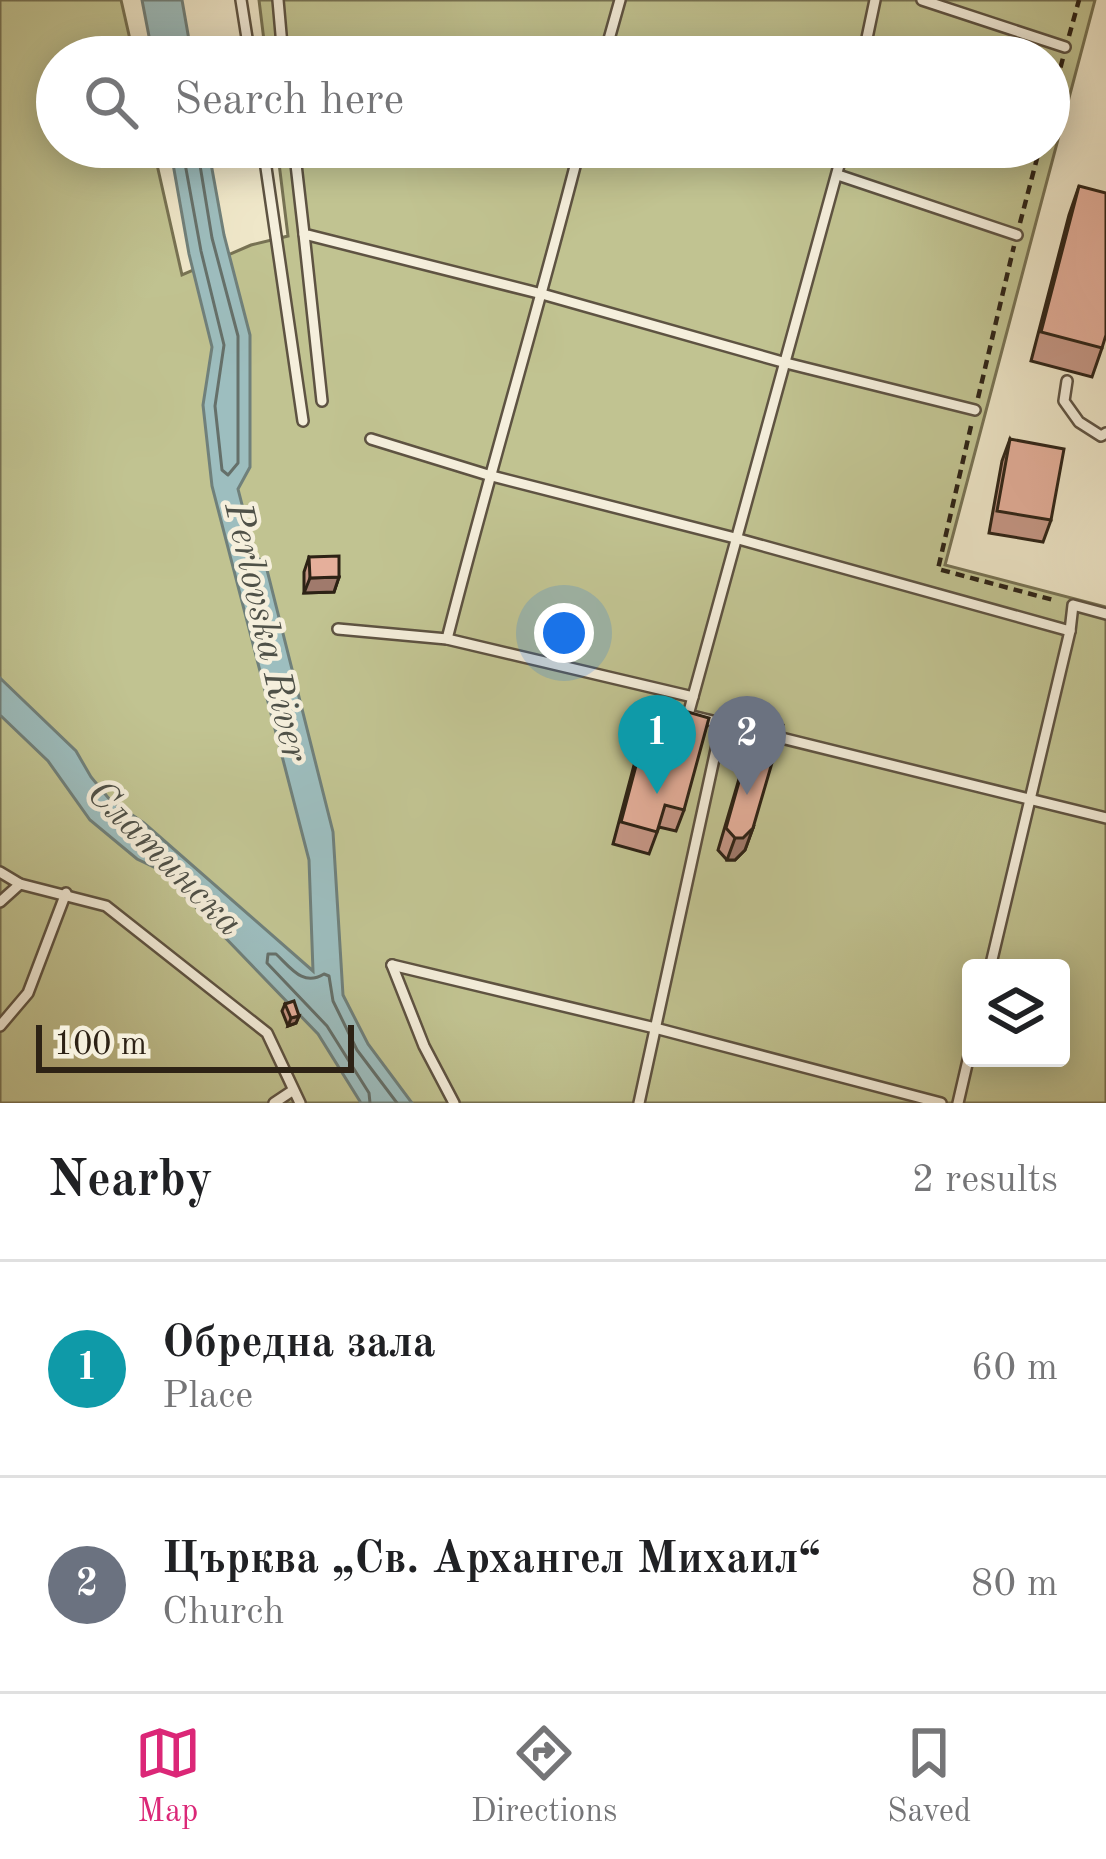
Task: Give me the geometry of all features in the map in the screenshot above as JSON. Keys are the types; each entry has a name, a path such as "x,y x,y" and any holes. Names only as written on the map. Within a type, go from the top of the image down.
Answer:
{"lane":[{"path":"242,0 247,36"},
{"path":"278,0 281,36"},
{"path":"610,36 620,0"},
{"path":"867,36 875,0"},
{"path":"922,0 1032,36"},
{"path":"266,168 303,421"},
{"path":"296,168 322,401"},
{"path":"447,639 575,168"},
{"path":"840,168 688,715 1106,818"},
{"path":"838,175 1017,235"},
{"path":"304,234 975,410"},
{"path":"1067,381 1064,400 1078,422 1101,436 1106,433"},
{"path":"371,440 1070,631"},
{"path":"992,959 1073,605 1106,614"},
{"path":"338,629 447,639 692,697"},
{"path":"639,1103 722,722"},
{"path":"0,872 20,884 106,906 268,1033 300,1103"},
{"path":"0,902 20,884"},
{"path":"0,1026 28,993 66,893"},
{"path":"454,1103 424,1046 392,965 941,1103"},
{"path":"958,1103 966,1067"},
{"path":"274,1103 292,1090"}],"path":[{"path":"1035,168 938,569 1073,605"}],"green space":[{"path":"0,0 121,0 129,36 36,36 36,168 158,168 182,275 251,245 288,236 280,168 1050,168 945,565 1106,607 1106,1103 0,1103"},
{"path":"259,0 1095,0 1070,94 1070,36 263,36"}],"water":[{"path":"142,0 182,0 188,36 149,36"},
{"path":"174,168 212,168 250,335 250,467 238,489 255,555 266,566 333,832 343,995 368,1044 412,1103 361,1103 318,1034 160,870 137,859 90,820 48,761 0,715 0,678 76,751 110,800 144,823 313,971 309,860 212,486 203,405 212,347"}],"building":[{"path":"1079,186 1106,193 1106,335 1102,348 1041,332"},
{"path":"1010,439 1064,449 1051,520 997,511"},
{"path":"339,556 339,577 310,578 309,557"},
{"path":"681,710 709,718 684,810 665,805 657,832 621,822 645,732 673,739"},
{"path":"757,718 783,725 753,828 743,838 735,838 726,828"},
{"path":"294,1001 299,1016 291,1018 285,1004"}],"place":[{"name":"Обредна зала","path":"657,794"},
{"name":"Църква „Св. Архангел Михаил“","path":"747,795"}],"water label":[{"name":"Perlovska River","path":"265,632"},
{"name":"Слатинска","path":"164,859"}]}
